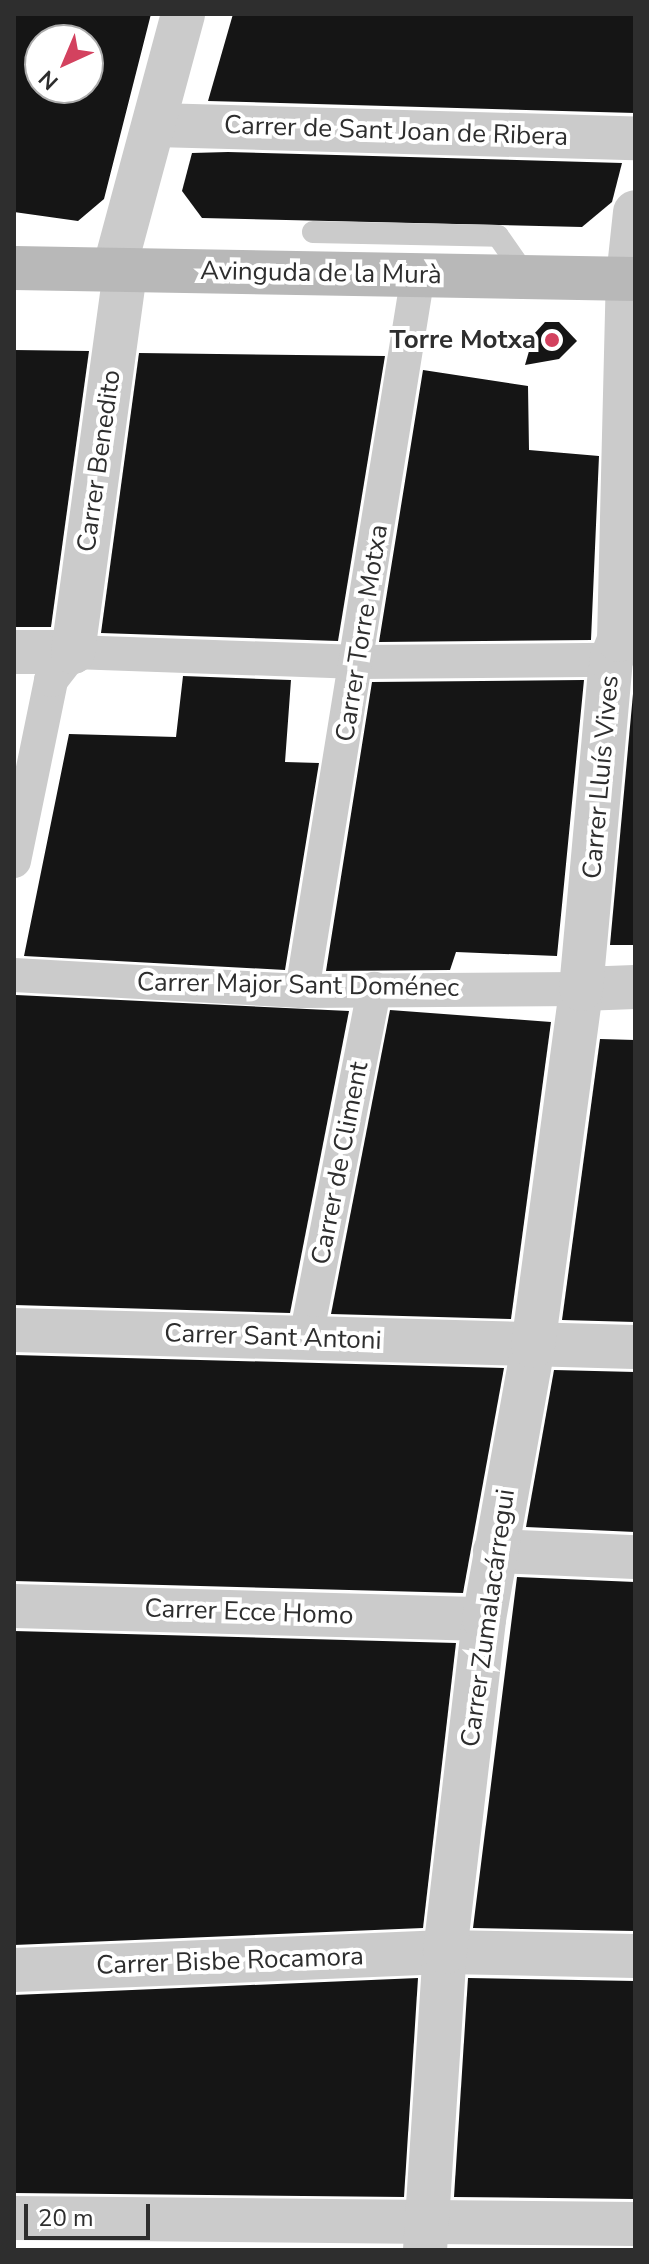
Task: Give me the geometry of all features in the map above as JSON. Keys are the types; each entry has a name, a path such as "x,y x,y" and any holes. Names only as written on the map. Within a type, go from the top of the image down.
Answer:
{"main road":[{"name":"Avinguda de la Murà","path":"14,268 632,278"}],"street":[{"name":"Carrer Benedito","path":"73,652 119,270 183,14"},
{"name":"Carrer de Sant Joan de Ribera","path":"156,125 635,138"},
{"name":"Carrer Lluís Vives","path":"581,989 622,647 635,212"},
{"name":"Carrer Torre Motxa","path":"302,991 359,662 418,275"},
{"path":"14,652 359,662 622,647"},
{"path":"14,861 51,680 73,652"},
{"name":"Carrer Major Sant Doménec","path":"14,975 302,991 581,989"},
{"path":"581,989 635,987"},
{"name":"Carrer de Climent","path":"306,1337 374,989"},
{"name":"Carrer Zumalacárregui","path":"424,2236 445,1952 484,1619 533,1346 581,989"},
{"name":"Carrer Sant Antoni","path":"14,1330 635,1347"},
{"path":"495,1551 635,1557"},
{"name":"Carrer Ecce Homo","path":"14,1606 484,1619"},
{"name":"Carrer Bisbe Rocamora","path":"14,1970 445,1952 635,1956"},
{"path":"14,2218 424,2236 635,2224"}],"lane":[{"path":"313,232 498,236 526,276"}],"building":[{"path":"14,14 151,14 104,199 78,221 14,212"},
{"path":"233,14 635,14 635,113 208,101"},
{"path":"192,153 622,163 612,202 582,227 202,218 182,191"},
{"name":"Torre Motxa","path":"545,322 559,322 577,341 559,359 525,365 534,334"},
{"path":"14,350 89,351 51,627 14,627"},
{"path":"139,353 385,356 338,641 101,633"},
{"path":"423,370 528,386 529,450 599,456 591,640 379,642"},
{"path":"635,672 635,945 610,945"},
{"path":"183,676 291,680 285,762 319,763 285,970 24,956 69,734 176,737"},
{"path":"584,680 557,956 456,952 450,970 326,971 372,682"},
{"path":"16,995 349,1011 290,1313 14,1305"},
{"path":"390,1010 551,1022 511,1319 331,1314"},
{"path":"600,1039 635,1040 635,1322 562,1320"},
{"path":"14,1355 504,1368 463,1593 14,1581"},
{"path":"554,1370 635,1372 635,1532 526,1527"},
{"path":"517,1577 635,1582 635,1931 473,1928"},
{"path":"14,1631 456,1643 423,1928 14,1945"},
{"path":"418,1978 404,2197 14,2193 14,1995"},
{"path":"468,1978 635,1981 635,2199 454,2197"}],"place":[{"name":"Torre Motxa","path":"552,340"}]}
